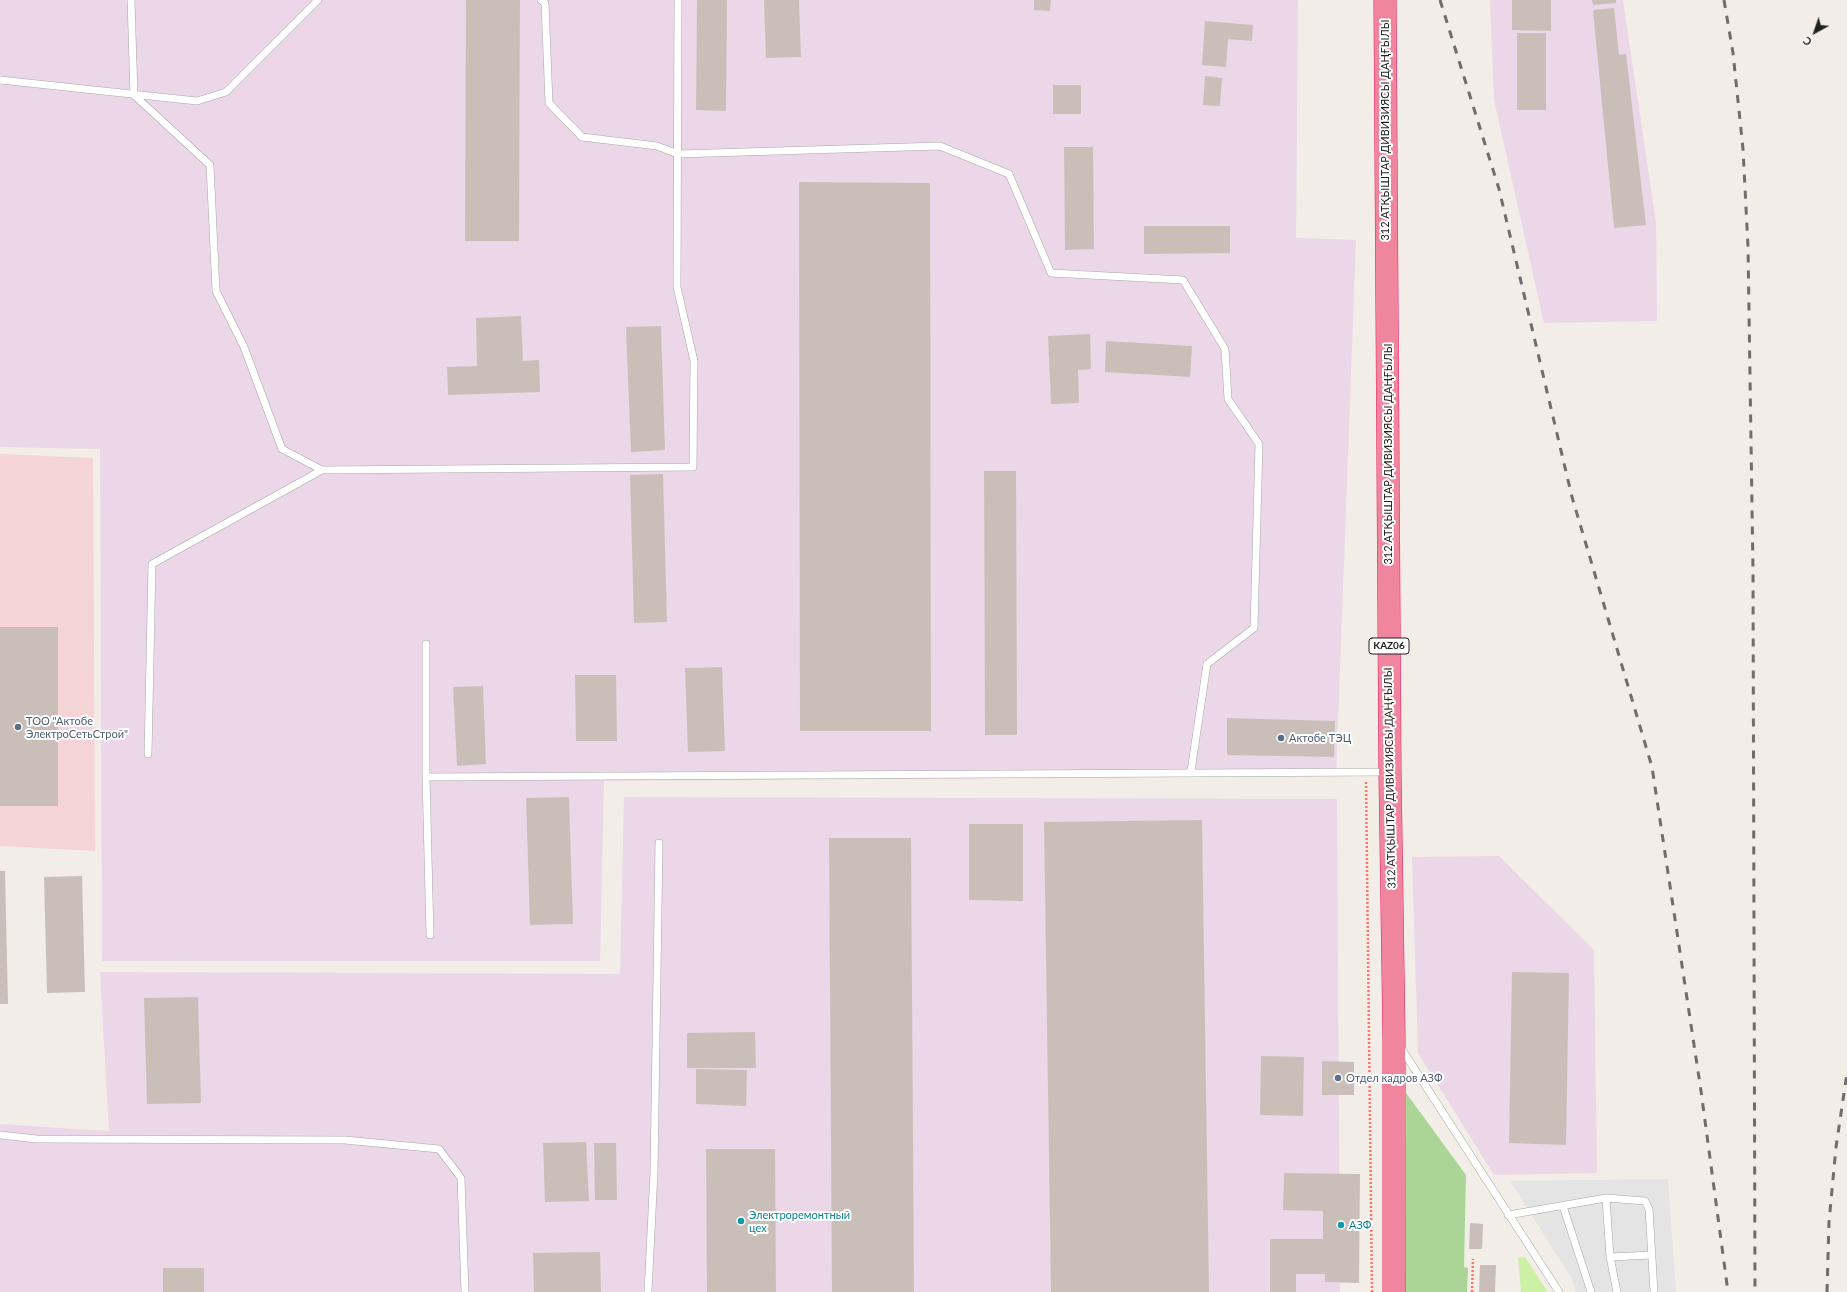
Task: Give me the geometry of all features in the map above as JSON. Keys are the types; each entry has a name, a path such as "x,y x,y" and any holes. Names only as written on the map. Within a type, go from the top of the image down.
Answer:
{"highway":[{"name":"312 АТҚЫШТАР ДИВИЗИЯСЫ ДАҢҒЫЛЫ","path":"1385,0 1390,772 1394,1038 1394,1292"}],"lane":[{"path":"131,0 134,95 210,165 216,291 244,347 282,449 322,470 693,467 694,361 677,287 678,0"},
{"path":"0,80 198,101 226,92 318,0"},
{"path":"541,0 545,3 549,103 582,137 657,146 678,154 940,146 1009,174 1051,274 1183,280 1225,349 1228,399 1259,444 1254,628 1207,664 1191,771"},
{"path":"148,754 152,564 322,470"},
{"path":"426,644 426,777 430,935"},
{"path":"426,777 1191,771 1390,772"},
{"path":"648,1292 654,1172 659,843"},
{"path":"1394,1038 1559,1292"},
{"path":"0,1135 37,1139 345,1140 439,1149 461,1178 465,1292"},
{"path":"1508,1215 1606,1198 1645,1201 1649,1209 1654,1292"},
{"path":"1606,1198 1610,1257 1617,1292"},
{"path":"1563,1206 1592,1292"},
{"path":"1610,1257 1652,1255"}],"path":[{"path":"1366,772 1372,1292"},
{"path":"1472,1292 1473,1258"}],"shaded area":[{"path":"0,0 1298,0 1296,238 1356,240 1336,776 604,781 600,961 102,961 100,449 0,447"},
{"path":"1490,0 1623,0 1656,223 1657,321 1544,323 1494,100"},
{"path":"0,454 93,458 95,851 0,846"},
{"path":"624,797 1337,799 1340,1292 0,1292 0,1124 109,1131 100,972 620,974"},
{"path":"1499,856 1594,950 1597,1173 1494,1175 1418,1053 1412,857"},
{"path":"1668,1179 1676,1292 1576,1292 1572,1279 1510,1181"}],"green space":[{"path":"1406,1093 1466,1175 1464,1267 1468,1268 1467,1292 1405,1292"},
{"path":"1525,1257 1547,1292 1521,1292 1518,1258"}],"building":[{"path":"466,0 520,0 519,241 465,241"},
{"path":"697,0 727,0 726,111 696,110"},
{"path":"764,0 799,0 801,57 766,58"},
{"path":"1034,0 1051,0 1050,11 1034,10"},
{"path":"1512,0 1551,0 1551,31 1512,30"},
{"path":"1592,0 1616,0 1616,3 1593,5"},
{"path":"1614,8 1619,55 1626,54 1646,225 1614,228 1593,10"},
{"path":"1205,21 1253,25 1252,41 1228,39 1226,67 1202,65"},
{"path":"1517,33 1546,33 1546,110 1517,110"},
{"path":"1205,76 1222,78 1220,106 1203,105"},
{"path":"1053,85 1081,85 1081,114 1053,114"},
{"path":"1064,147 1093,147 1094,249 1065,250"},
{"path":"799,182 930,183 931,731 800,731"},
{"path":"1144,226 1230,226 1230,253 1144,254"},
{"path":"521,316 523,361 539,360 540,392 448,395 447,367 477,366 476,318"},
{"path":"661,326 665,450 631,452 626,327"},
{"path":"1090,334 1091,369 1078,370 1079,403 1051,404 1048,336"},
{"path":"1106,341 1192,346 1190,377 1105,372"},
{"path":"984,471 1016,471 1017,735 985,735"},
{"path":"663,474 667,622 634,623 630,475"},
{"path":"0,627 58,627 58,806 0,806"},
{"path":"722,667 725,751 688,752 685,668"},
{"path":"575,675 616,675 617,741 576,741"},
{"path":"483,686 486,764 457,766 453,687"},
{"name":"Актобе ТЭЦ","path":"1227,718 1335,721 1334,757 1227,755"},
{"path":"569,797 573,924 530,925 526,798"},
{"path":"1202,820 1209,1292 1051,1292 1044,822"},
{"path":"969,824 1023,824 1023,901 969,900"},
{"path":"829,838 911,838 914,1292 832,1292"},
{"path":"0,871 5,871 8,1004 0,1004"},
{"path":"82,876 85,992 47,993 44,877"},
{"path":"1512,972 1569,973 1566,1145 1509,1143"},
{"path":"198,997 201,1103 147,1104 144,998"},
{"path":"755,1032 756,1068 687,1068 687,1033"},
{"path":"1261,1056 1304,1057 1303,1116 1260,1115"},
{"name":"Отдел кадров АЗФ","path":"1322,1061 1354,1062 1354,1095 1322,1095"},
{"path":"696,1069 747,1070 746,1106 696,1104"},
{"path":"586,1142 589,1201 545,1202 543,1143"},
{"path":"594,1143 616,1143 617,1200 595,1200"},
{"name":"Электроремонтный цех","path":"706,1149 775,1149 776,1292 707,1292"},
{"name":"АЗФ","path":"1284,1173 1360,1174 1359,1283 1325,1282 1325,1274 1296,1274 1296,1292 1270,1292 1270,1239 1323,1239 1323,1211 1283,1210"},
{"path":"1470,1223 1483,1224 1482,1249 1469,1249"},
{"path":"600,1252 601,1292 534,1292 533,1253"},
{"path":"1480,1265 1496,1265 1495,1292 1479,1292"},
{"path":"163,1268 204,1268 204,1292 163,1292"}],"railway":[{"path":"1440,0 1499,189 1572,497 1652,767 1701,1091 1728,1292"},
{"path":"1724,0 1733,53 1743,149 1748,247 1753,571 1755,1292"},
{"path":"1827,1292 1829,1222 1836,1147 1847,1073"}],"place":[{"name":"ТОО \"Актобе ЭлектроСетьСтрой\"","path":"18,727"},
{"name":"Актобе ТЭЦ","path":"1281,738"},
{"name":"Отдел кадров АЗФ","path":"1338,1078"},
{"name":"Электроремонтный цех","path":"741,1221"},
{"name":"АЗФ","path":"1341,1225"}]}
